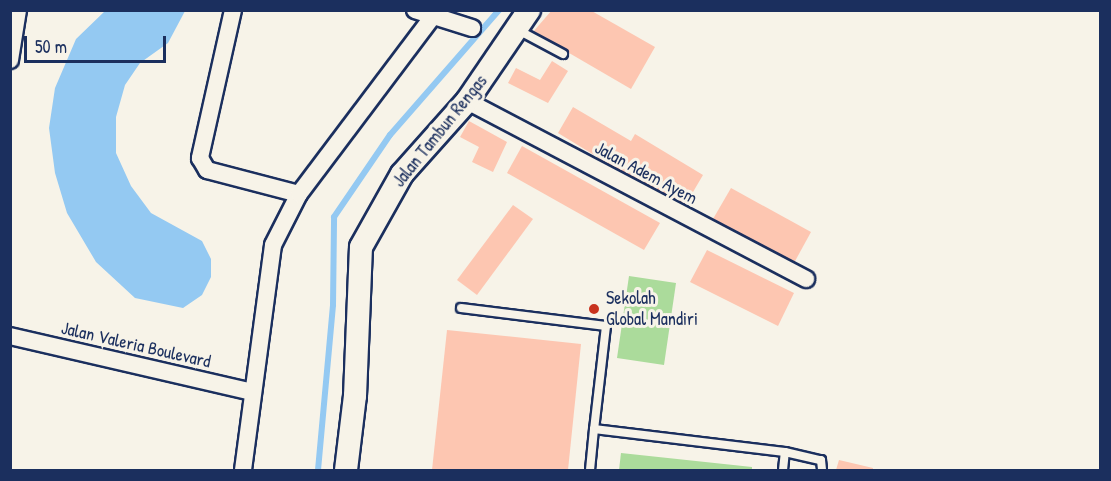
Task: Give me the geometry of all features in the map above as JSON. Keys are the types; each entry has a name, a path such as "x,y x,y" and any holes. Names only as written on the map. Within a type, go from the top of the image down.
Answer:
{"street":[{"path":"10,60 18,10"},
{"path":"233,10 200,158 207,171 299,194"},
{"path":"415,10 472,28"},
{"name":"Jalan Tambun Rengas","path":"346,471 355,396 361,247 402,174 468,101 529,10"},
{"path":"243,471 273,245 299,194 433,16"},
{"name":"Jalan Adem Ayem","path":"468,101 806,279"},
{"name":"Jalan Valeria Boulevard","path":"10,336 252,392"}],"lane":[{"path":"516,29 563,54"},
{"path":"461,308 606,326 590,471"},
{"path":"594,429 785,452 821,460 822,471"},
{"path":"783,471 785,452"}],"green space":[{"path":"629,276 676,283 664,365 617,358"},
{"path":"621,453 752,467 752,470 619,470"}],"water":[{"path":"105,11 185,11 168,43 140,63 125,85 116,117 116,153 131,186 151,213 202,241 211,259 211,277 202,295 183,308 135,298 96,262 67,213 55,173 49,128 55,88 76,39"}],"building":[{"path":"552,10 590,10 655,47 631,89 533,32"},
{"path":"552,61 568,71 548,103 508,83 516,68 540,80"},
{"path":"573,107 631,141 635,134 703,175 683,209 558,133"},
{"path":"469,121 507,142 493,172 472,162 479,147 460,137"},
{"path":"522,146 660,223 644,250 507,173"},
{"path":"731,188 811,232 794,263 713,219"},
{"path":"513,205 533,219 477,295 457,280"},
{"path":"707,250 794,293 778,326 690,282"},
{"path":"447,330 581,344 568,470 432,470"},
{"path":"839,460 873,468 873,470 836,470"}],"waterway":[{"path":"318,470 333,305 334,217 390,135 499,10"}],"place":[{"name":"Sekolah Global Mandiri","path":"594,309"}]}
